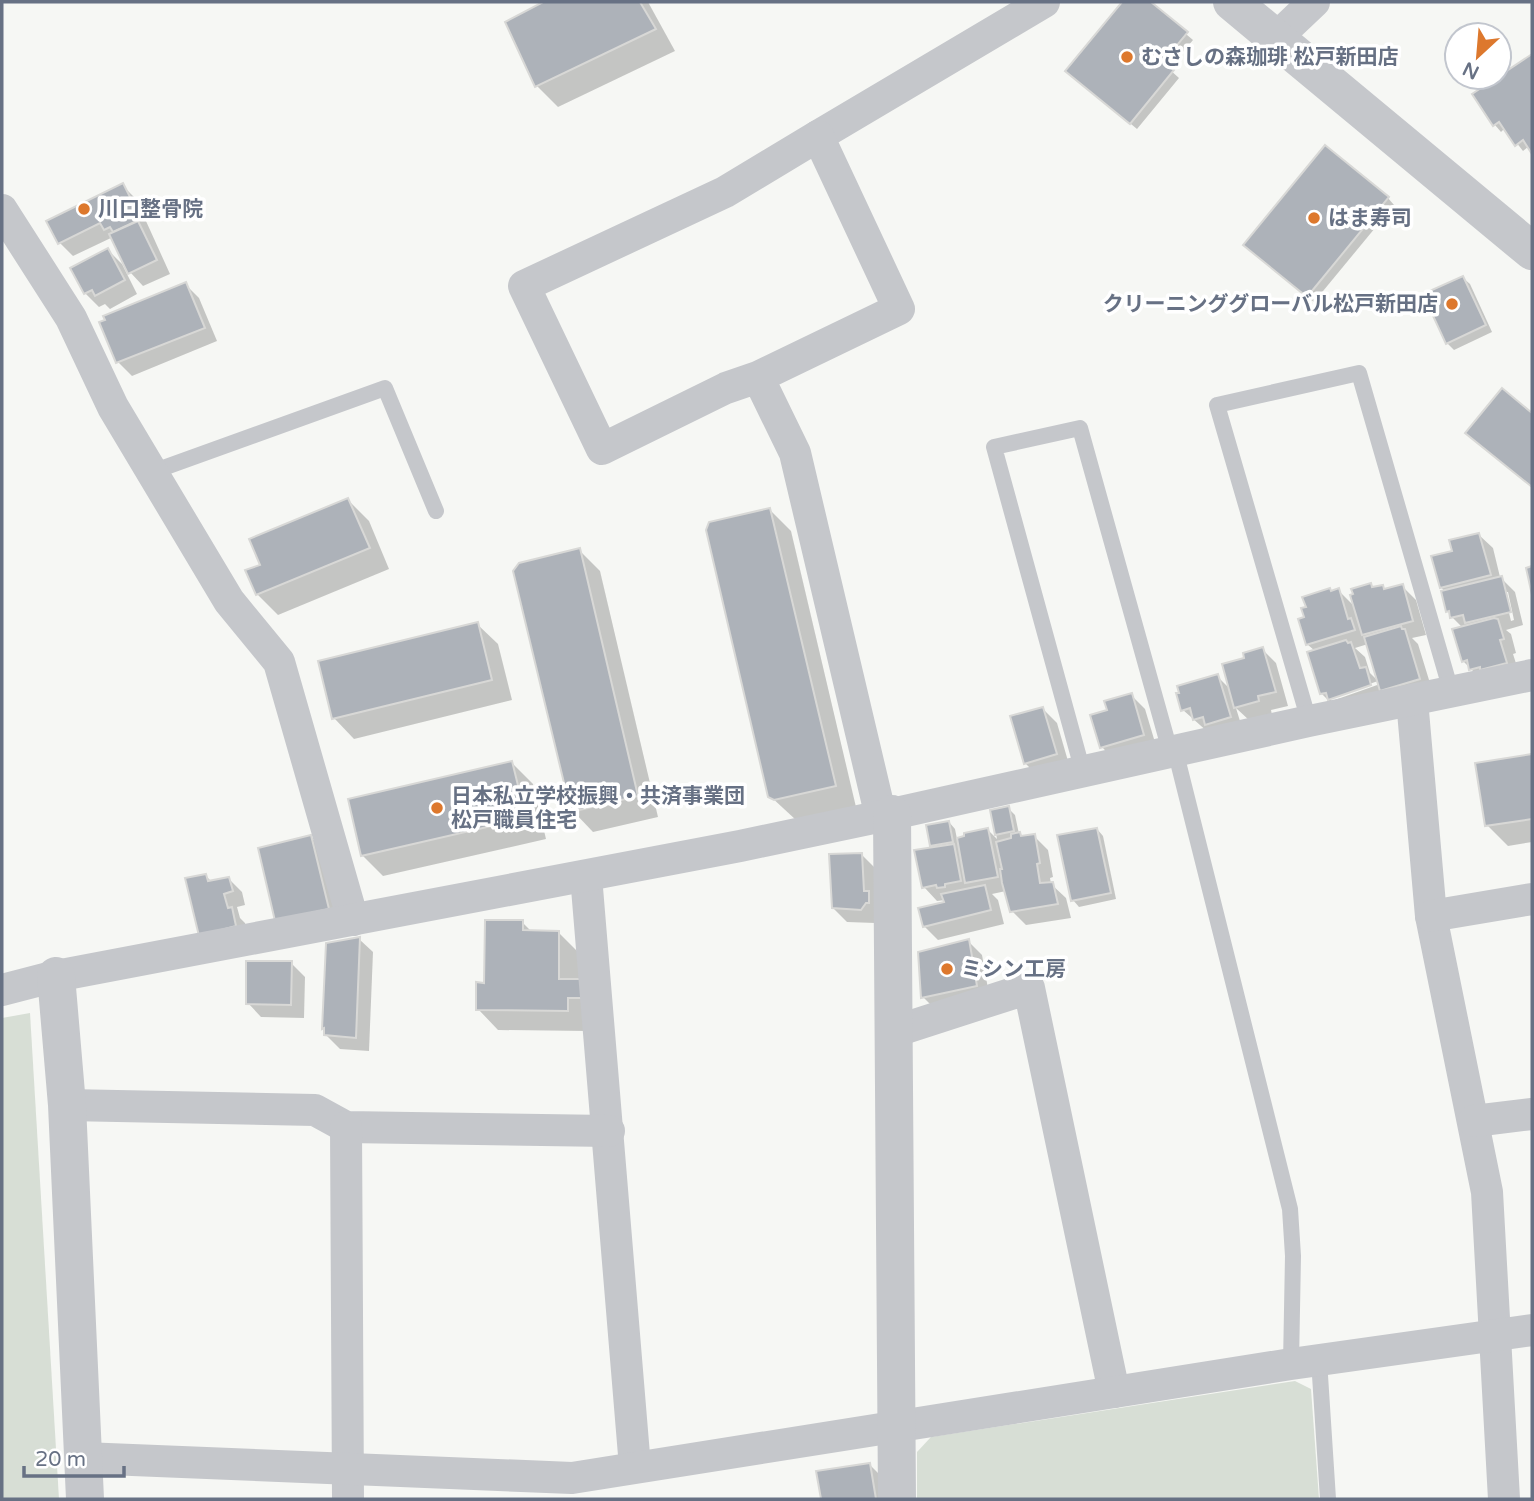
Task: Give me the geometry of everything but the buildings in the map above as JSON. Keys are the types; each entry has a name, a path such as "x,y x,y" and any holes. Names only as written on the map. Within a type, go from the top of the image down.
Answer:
{"street":[{"path":"818,136 899,309 758,377 726,388 602,449 524,286 725,192 818,136 1044,2"},
{"path":"1233,2 1532,251"},
{"path":"1276,37 1314,2"},
{"path":"2,210 71,318 113,407 229,601 279,662 353,920"},
{"path":"758,377 795,453 887,816 893,1032 897,1499"},
{"path":"2,990 56,976 887,816 1172,750 1532,675"},
{"path":"1412,700 1431,916 1488,1192 1504,1499"},
{"path":"586,876 635,1467"},
{"path":"1431,916 1532,899"},
{"path":"56,976 67,1105 85,1499"},
{"path":"893,1032 1029,988 1114,1392"},
{"path":"67,1105 315,1110 346,1127 609,1131"},
{"path":"1474,1121 1532,1114"},
{"path":"346,1127 347,1484"},
{"path":"83,1458 347,1484 572,1478 1305,1362 1532,1331"}],"lane":[{"path":"1309,721 1217,405 1359,373 1451,691"},
{"path":"152,472 385,388 436,511"},
{"path":"1083,772 994,447 1080,428 1172,750 1290,1209 1305,1362 1328,1499"}],"shaded area":[{"path":"30,1013 59,1499 2,1499 2,1018"},
{"path":"1295,1381 1311,1389 1319,1499 917,1499 917,1452 931,1437"}],"place":[{"name":"むさしの森珈琲 松戸新田店","path":"1127,57"},
{"name":"川口整骨院","path":"84,209"},
{"name":"はま寿司","path":"1314,218"},
{"name":"クリーニンググローバル松戸新田店","path":"1452,304"},
{"name":"日本私立学校振興・共済事業団 松戸職員住宅","path":"437,808"},
{"name":"ミシン工房","path":"947,969"}]}
